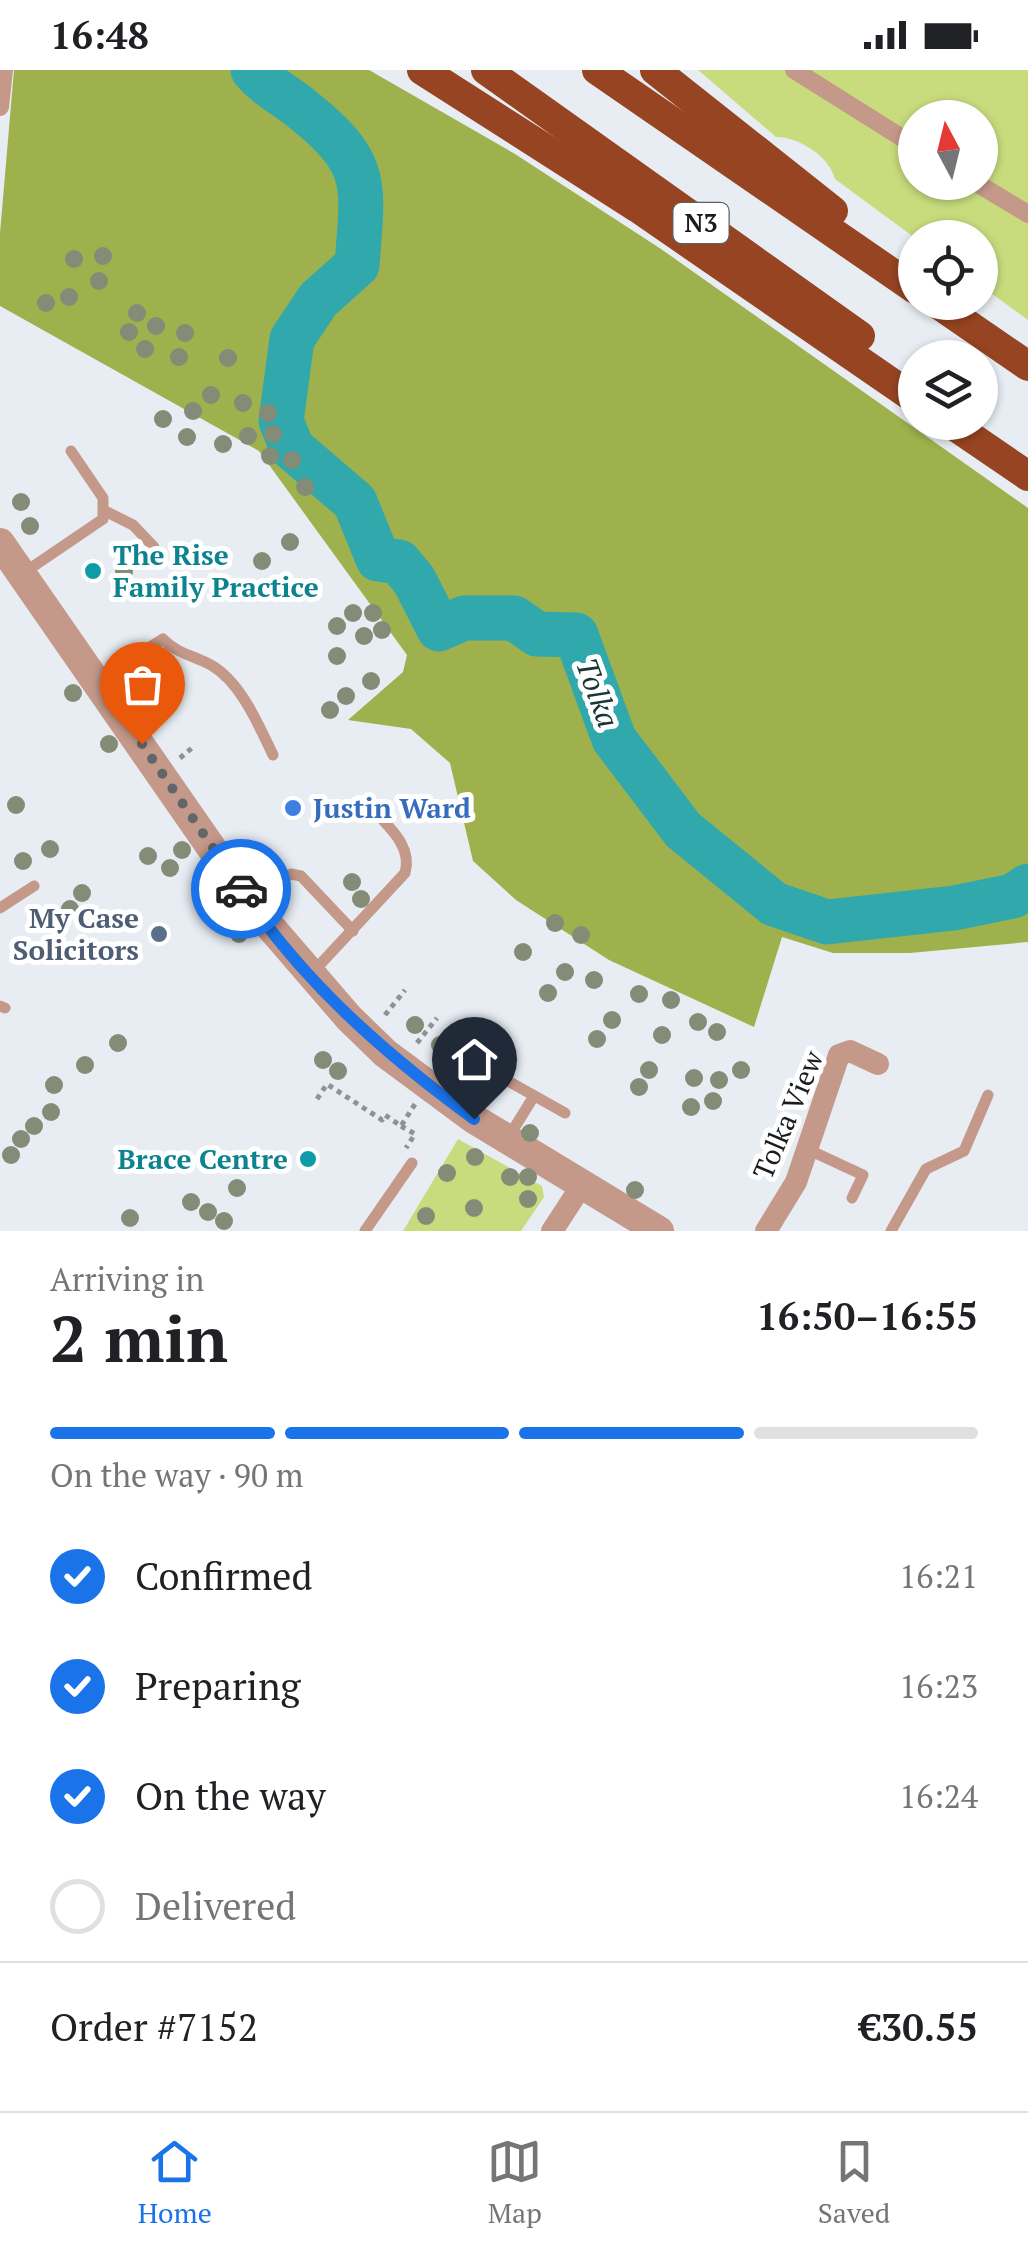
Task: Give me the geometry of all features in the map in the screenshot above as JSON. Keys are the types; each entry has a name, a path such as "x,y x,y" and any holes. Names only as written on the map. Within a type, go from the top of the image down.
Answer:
{"highway":[{"path":"422,70 638,208 898,387"},
{"name":"N3","path":"486,70 898,364"},
{"name":"N3","path":"597,70 898,276"},
{"path":"654,70 898,264"},
{"path":"963,320 1028,364"},
{"path":"972,320 1028,364"},
{"path":"998,435 1028,456"},
{"path":"975,440 1028,476"}],"street":[{"path":"0,107 4,70"},
{"path":"794,70 898,135"},
{"path":"998,196 1028,214"},
{"path":"0,544 20,580 97,680 249,902 310,975 386,1053 508,1138 659,1231"},
{"name":"Tolka View","path":"766,1231 796,1182 839,1055 850,1051 878,1064"},
{"path":"552,1231 584,1182"}],"lane":[{"path":"20,580 103,519 103,498 71,451"},
{"path":"105,511 134,525 154,547"},
{"path":"97,680 163,639 172,648 220,672 258,723 273,756"},
{"path":"310,975 405,873 409,859 403,844 370,806"},
{"path":"249,902 291,874 301,876 352,931"},
{"path":"0,908 34,886"},
{"path":"508,1081 565,1113"},
{"path":"892,1231 926,1169 964,1151 988,1095"},
{"path":"508,1138 534,1096"},
{"path":"807,1149 863,1176 852,1198"},
{"path":"365,1231 412,1163"}],"path":[{"path":"380,1020 405,990"},
{"path":"411,1050 437,1018"},
{"path":"318,1099 327,1084 382,1120 385,1115 410,1132"},
{"path":"401,1126 410,1112"}],"green space":[{"path":"14,70 369,70 515,154 661,249 898,416 898,440 932,440 1028,508 1028,942 910,953 833,953 782,937 754,1027 609,960 516,900 473,861 450,763 411,729 348,720 403,672 407,655 259,451 0,306 0,233"},
{"path":"698,70 1028,70 1028,320 998,298 998,220 898,220 898,225 835,179 812,149 776,137"},
{"path":"458,1139 542,1186 544,1197 521,1231 403,1231"}],"waterway":[{"name":"Tolka","path":"253,70 341,145 358,177 360,194 357,265 318,300 292,339 281,421 292,448 355,502 378,559 399,562 414,580 439,629 464,618 514,618 537,634 576,635 614,739 683,830 774,904 827,922 954,908 1013,896 1028,886"}],"way so far":[{"path":"142,744 241,889"}],"place":[{"name":"The Rise Family Practice","path":"93,571"},
{"name":"Justin Ward","path":"293,808"},
{"name":"My Case Solicitors","path":"159,934"},
{"name":"Brace Centre","path":"308,1159"}],"route":[{"path":"241,889 290,953 349,1018 386,1053 474,1119"}]}
